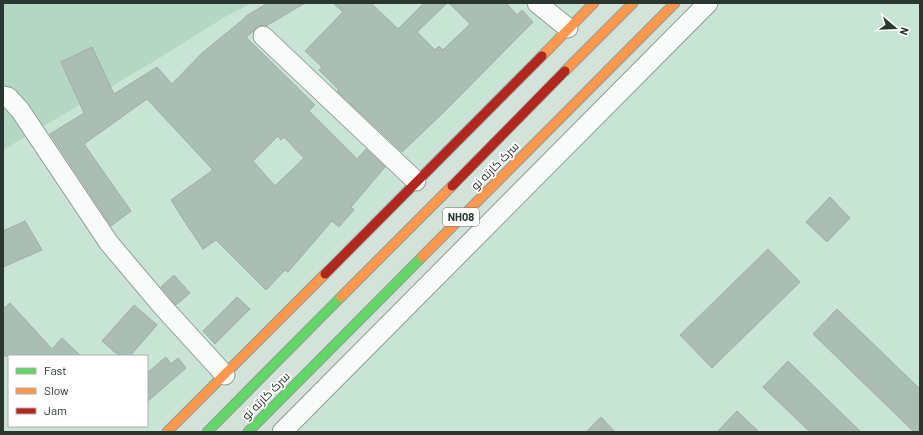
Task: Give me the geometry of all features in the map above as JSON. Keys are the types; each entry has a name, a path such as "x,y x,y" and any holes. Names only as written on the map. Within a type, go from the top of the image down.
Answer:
{"main road":[{"path":"167,432 594,3"},
{"name":"NH08","path":"207,432 632,3"},
{"name":"سرک کارته نو","path":"248,432 675,3"}],"street":[{"path":"538,3 568,28"},
{"path":"282,432 708,3"},
{"path":"263,36 416,181"},
{"path":"3,96 8,97 11,111 109,243 163,307 225,375"}],"shaded area":[{"path":"3,3 252,3 225,17 153,62 3,150"},
{"path":"252,3 594,3 167,432 3,432 3,150 153,62 225,17"},
{"path":"708,3 920,3 920,432 282,432"}],"building":[{"path":"268,3 305,3 266,26 260,26 246,37 315,105 309,111 357,159 366,149 385,167 351,207 354,210 339,227 332,221 288,272 285,270 266,290 216,240 203,249 171,200 213,170 147,99 84,144 131,211 111,226 50,134 84,113 61,62 92,47 114,94 157,67 172,84 201,54 246,16","holes":["278,136 281,140 284,137 304,158 275,186 253,161"]},
{"path":"333,3 371,3 398,29 424,3 447,3 417,32 435,50 439,46 443,50 470,24 449,3 506,3 517,15 522,10 533,22 402,152 337,91 339,90 319,70 322,67 305,51 343,12"},
{"path":"830,197 850,218 827,242 806,222"},
{"path":"25,221 42,250 3,267 3,231"},
{"path":"768,249 800,282 712,368 680,335"},
{"path":"174,275 190,293 176,305 161,287"},
{"path":"237,297 250,309 215,344 203,331"},
{"path":"10,303 52,349 62,338 80,355 3,356 3,309"},
{"path":"134,305 157,325 131,355 118,355 102,341"},
{"path":"837,309 920,389 920,432 914,432 813,334"},
{"path":"166,357 171,364 178,358 186,368 148,401 148,372"},
{"path":"788,361 861,432 810,432 763,387"},
{"path":"737,411 759,432 717,432"},
{"path":"601,417 615,432 586,432"}],"traffic: fast":[{"path":"248,432 422,257"},
{"path":"207,432 341,297"}],"traffic: slow":[{"path":"542,56 594,3"},
{"path":"565,71 633,3"},
{"path":"422,257 675,3"},
{"path":"341,297 452,186"},
{"path":"167,432 325,274"}],"traffic: jam":[{"path":"325,274 542,56"},
{"path":"452,186 565,71"}]}
